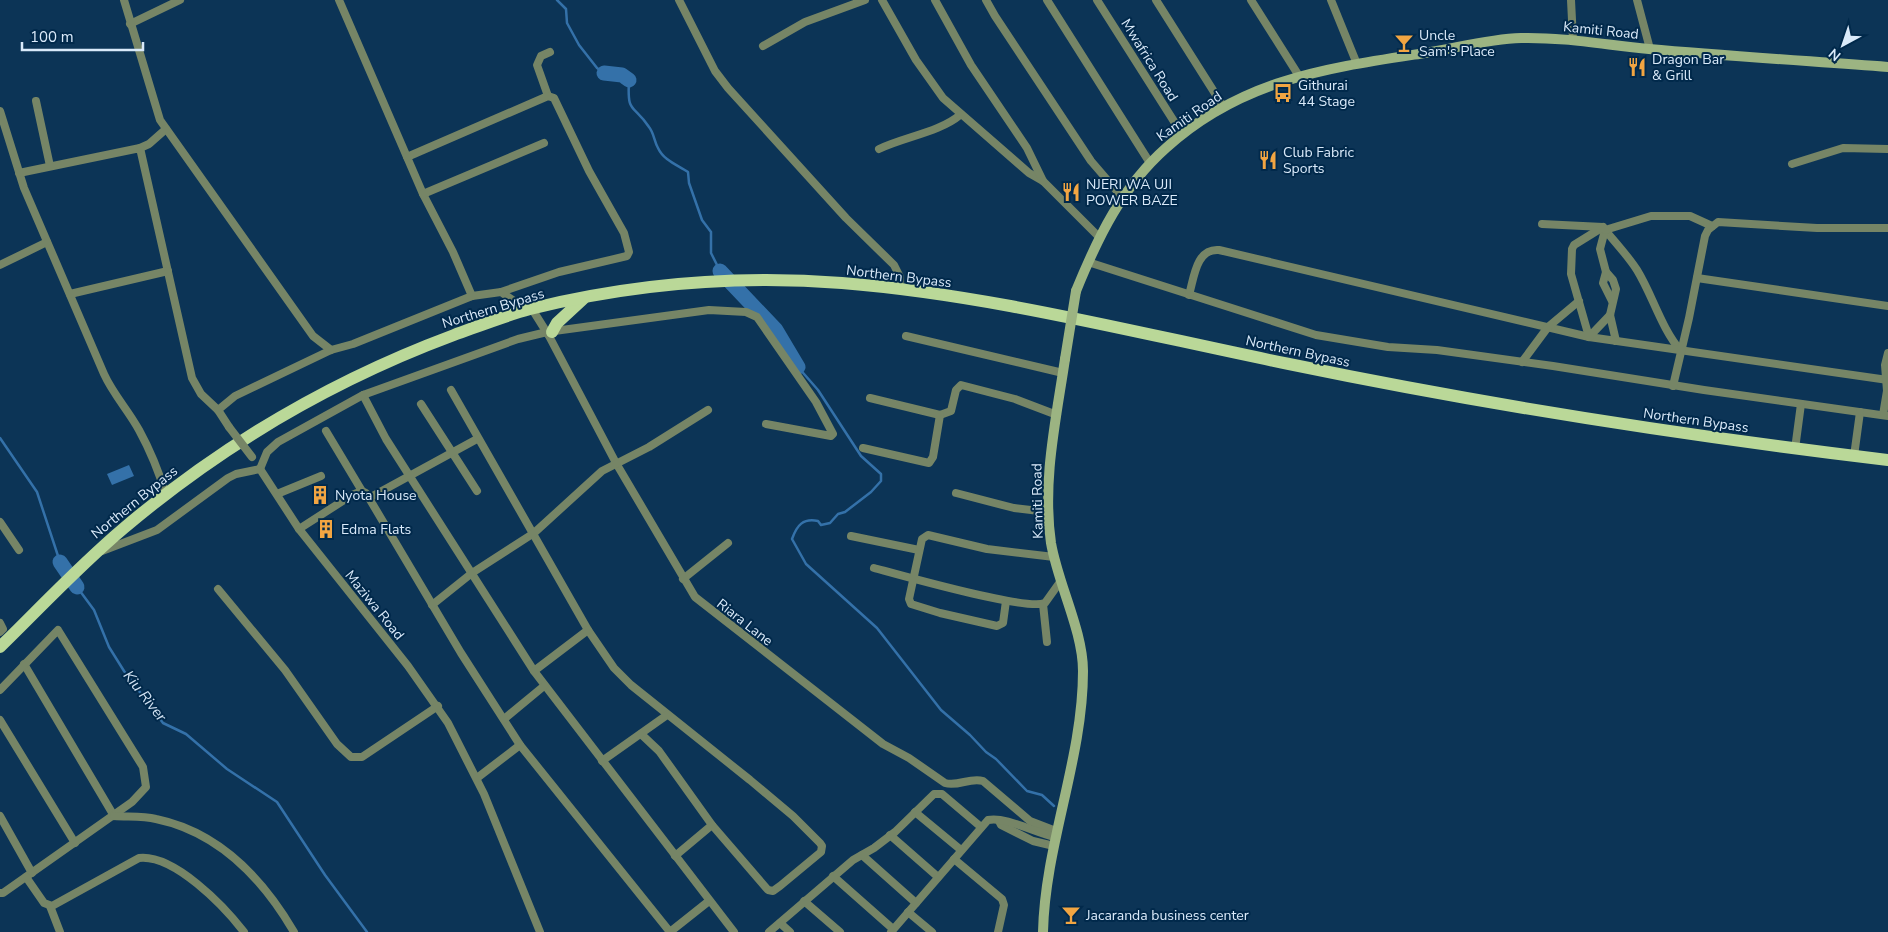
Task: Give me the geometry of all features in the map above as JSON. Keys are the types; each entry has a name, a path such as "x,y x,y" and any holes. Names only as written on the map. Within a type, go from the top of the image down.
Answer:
{"main road":[{"name":"Kamiti Road","path":"1043,932 1043,912 1055,838 1074,749 1083,670 1081,652 1054,557 1048,512 1049,468 1076,291 1098,237 1122,197 1150,164 1182,134 1223,106 1260,88 1299,76 1357,64 1502,39 1573,40 1650,49 1888,67"},
{"name":"Northern Bypass","path":"0,647 62,588 95,553 166,494 260,429 344,381 434,343 528,310 583,299 714,280 817,282 899,290 1009,307 1398,386 1669,432 1888,460"},
{"path":"550,332 583,299"}],"street":[{"path":"124,0 156,111 166,130 313,336 331,350"},
{"path":"130,24 180,0"},
{"path":"339,0 423,194 453,252 472,296"},
{"path":"679,0 715,71 728,88 846,218 894,265 900,277 899,290"},
{"path":"763,46 805,22 865,0"},
{"path":"882,0 916,60 943,98 960,115 1029,173 1043,181 1098,237"},
{"path":"935,0 972,65 1028,148 1043,181"},
{"path":"986,0 1091,161 1122,197"},
{"path":"1047,0 1150,164"},
{"name":"Mwafrica Road","path":"1097,0 1182,134"},
{"path":"1156,0 1223,106"},
{"path":"1251,0 1299,76"},
{"path":"1330,0 1357,64"},
{"path":"1571,0 1573,40"},
{"path":"1637,0 1650,49"},
{"path":"548,96 537,65 541,56 550,52"},
{"path":"218,410 235,396 331,350 353,344 472,296 501,292 559,272 627,256 629,252 624,233 589,171 554,98 548,96 407,157"},
{"path":"36,101 50,166"},
{"path":"0,111 19,173 104,374 114,395 138,429 156,465 166,494"},
{"path":"879,149 902,138 941,126 960,115"},
{"path":"19,173 140,148 154,141 166,130"},
{"path":"0,141 8,139"},
{"path":"423,194 544,143"},
{"name":"Maziwa Road","path":"140,148 192,378 201,394 218,410 252,457 299,529 438,706 477,778 540,932"},
{"path":"1792,164 1843,148 1888,149"},
{"path":"1589,337 1571,274 1572,249 1580,240 1604,229 1651,216 1690,216 1712,226"},
{"path":"1673,386 1705,236 1712,226 1718,222 1817,228 1888,228"},
{"path":"1542,224 1604,229 1636,268 1658,309 1667,335 1681,351"},
{"path":"1604,229 1600,249 1606,272 1613,280 1616,289 1610,315 1616,341"},
{"path":"0,264 47,242"},
{"path":"1189,296 1200,259 1204,253 1210,250 1219,250 1589,337 1887,380"},
{"path":"1088,262 1189,296 1316,335 1388,347 1438,350 1885,416 1887,391 1885,365 1888,353"},
{"path":"70,294 168,271"},
{"path":"1697,278 1888,306"},
{"name":"Riara Lane","path":"501,292 528,310 550,332 616,463 683,579 699,602 873,737 900,752 946,784 952,785 978,779 983,781 1030,821 1055,838"},
{"path":"508,297 510,316"},
{"path":"1522,362 1548,328 1579,301"},
{"path":"95,553 157,530 228,478 236,474 260,469 266,452 278,442 363,396 518,339 550,332 709,310 752,314 773,338 796,371 816,402 833,434 831,436 821,435 766,424"},
{"path":"1589,337 1610,315"},
{"path":"906,336 1063,373"},
{"path":"870,398 940,415 951,410 956,390 961,385 1015,399 1057,415"},
{"path":"451,390 477,439 534,533 588,630 614,668 667,715 793,816 820,843 822,849 780,886 770,891 712,825 659,751 641,734"},
{"path":"363,396 409,476 544,686 734,932"},
{"path":"421,404 477,490"},
{"path":"1795,449 1801,404"},
{"path":"432,605 472,573 534,533 602,471 649,447 708,410"},
{"path":"1854,456 1860,412"},
{"path":"863,448 929,463 934,458 940,415"},
{"path":"326,431 520,745 670,932 710,901"},
{"path":"369,498 477,439"},
{"path":"277,494 321,476"},
{"path":"299,529 362,491"},
{"path":"956,493 1014,508 1048,512"},
{"path":"0,522 19,550"},
{"path":"851,536 919,550"},
{"path":"1006,601 1003,623 999,625 919,608 910,602 922,539 928,536 987,549 1054,557"},
{"path":"683,579 728,543"},
{"path":"874,568 1006,601 1042,604"},
{"path":"1047,642 1042,604 1060,582"},
{"path":"218,589 285,670 338,744 351,757 362,757 438,706"},
{"path":"0,622 3,629 0,632"},
{"path":"0,690 53,633 58,630 143,767 146,787 142,793 114,816 4,893 0,893"},
{"path":"534,671 588,630"},
{"path":"24,664 114,816"},
{"path":"504,719 544,686"},
{"path":"602,760 667,715"},
{"path":"0,720 75,843"},
{"path":"477,778 520,745"},
{"path":"769,932 833,876 890,836 930,797 940,792 981,827"},
{"path":"915,812 961,850"},
{"path":"0,816 44,903 50,906 60,932"},
{"path":"114,816 160,820 178,824 206,837 233,857 268,892 294,932"},
{"path":"833,876 892,931 981,827 990,819 1002,820 1055,838"},
{"path":"675,856 712,825"},
{"path":"890,836 938,877"},
{"path":"862,855 916,903"},
{"path":"50,906 139,858 147,857 169,865 210,894 231,915 244,932"},
{"path":"954,859 1002,900 1004,905 998,932"},
{"path":"804,901 840,932"},
{"path":"908,912 932,932"},
{"path":"780,923 790,932"}],"water":[{"path":"129,465 134,476 112,485 107,474"}],"waterway":[{"path":"557,0 566,9 567,23 579,45 597,68 604,73"},
{"path":"604,73 622,75 629,80"},
{"path":"629,80 629,99 632,108 651,129 657,145 667,159 688,172 689,183 702,220 711,232 711,253 720,271"},
{"path":"720,271 776,330 798,367"},
{"path":"798,367 818,390 861,456 881,474 881,481 871,492 845,512 838,514 830,523 821,525 818,521 813,520 798,526 792,539 806,564 877,628 941,710 996,759 1027,791 1042,795 1054,806"},
{"name":"Kiu River","path":"0,438 37,492 60,562"},
{"name":"Kiu River","path":"60,562 77,587"},
{"name":"Kiu River","path":"77,587 94,610 109,647 124,671 163,723 186,734 227,769 277,802 325,875 367,932"}],"place":[{"name":"Uncle Sam's Place","path":"1404,43"},
{"name":"Dragon Bar & Grill","path":"1637,67"},
{"name":"Githurai 44 Stage","path":"1283,93"},
{"name":"Club Fabric Sports","path":"1268,160"},
{"name":"NJERI WA UJI POWER BAZE","path":"1071,192"},
{"name":"Nyota House","path":"320,495"},
{"name":"Edma Flats","path":"326,529"},
{"name":"Jacaranda business center","path":"1071,915"}]}
